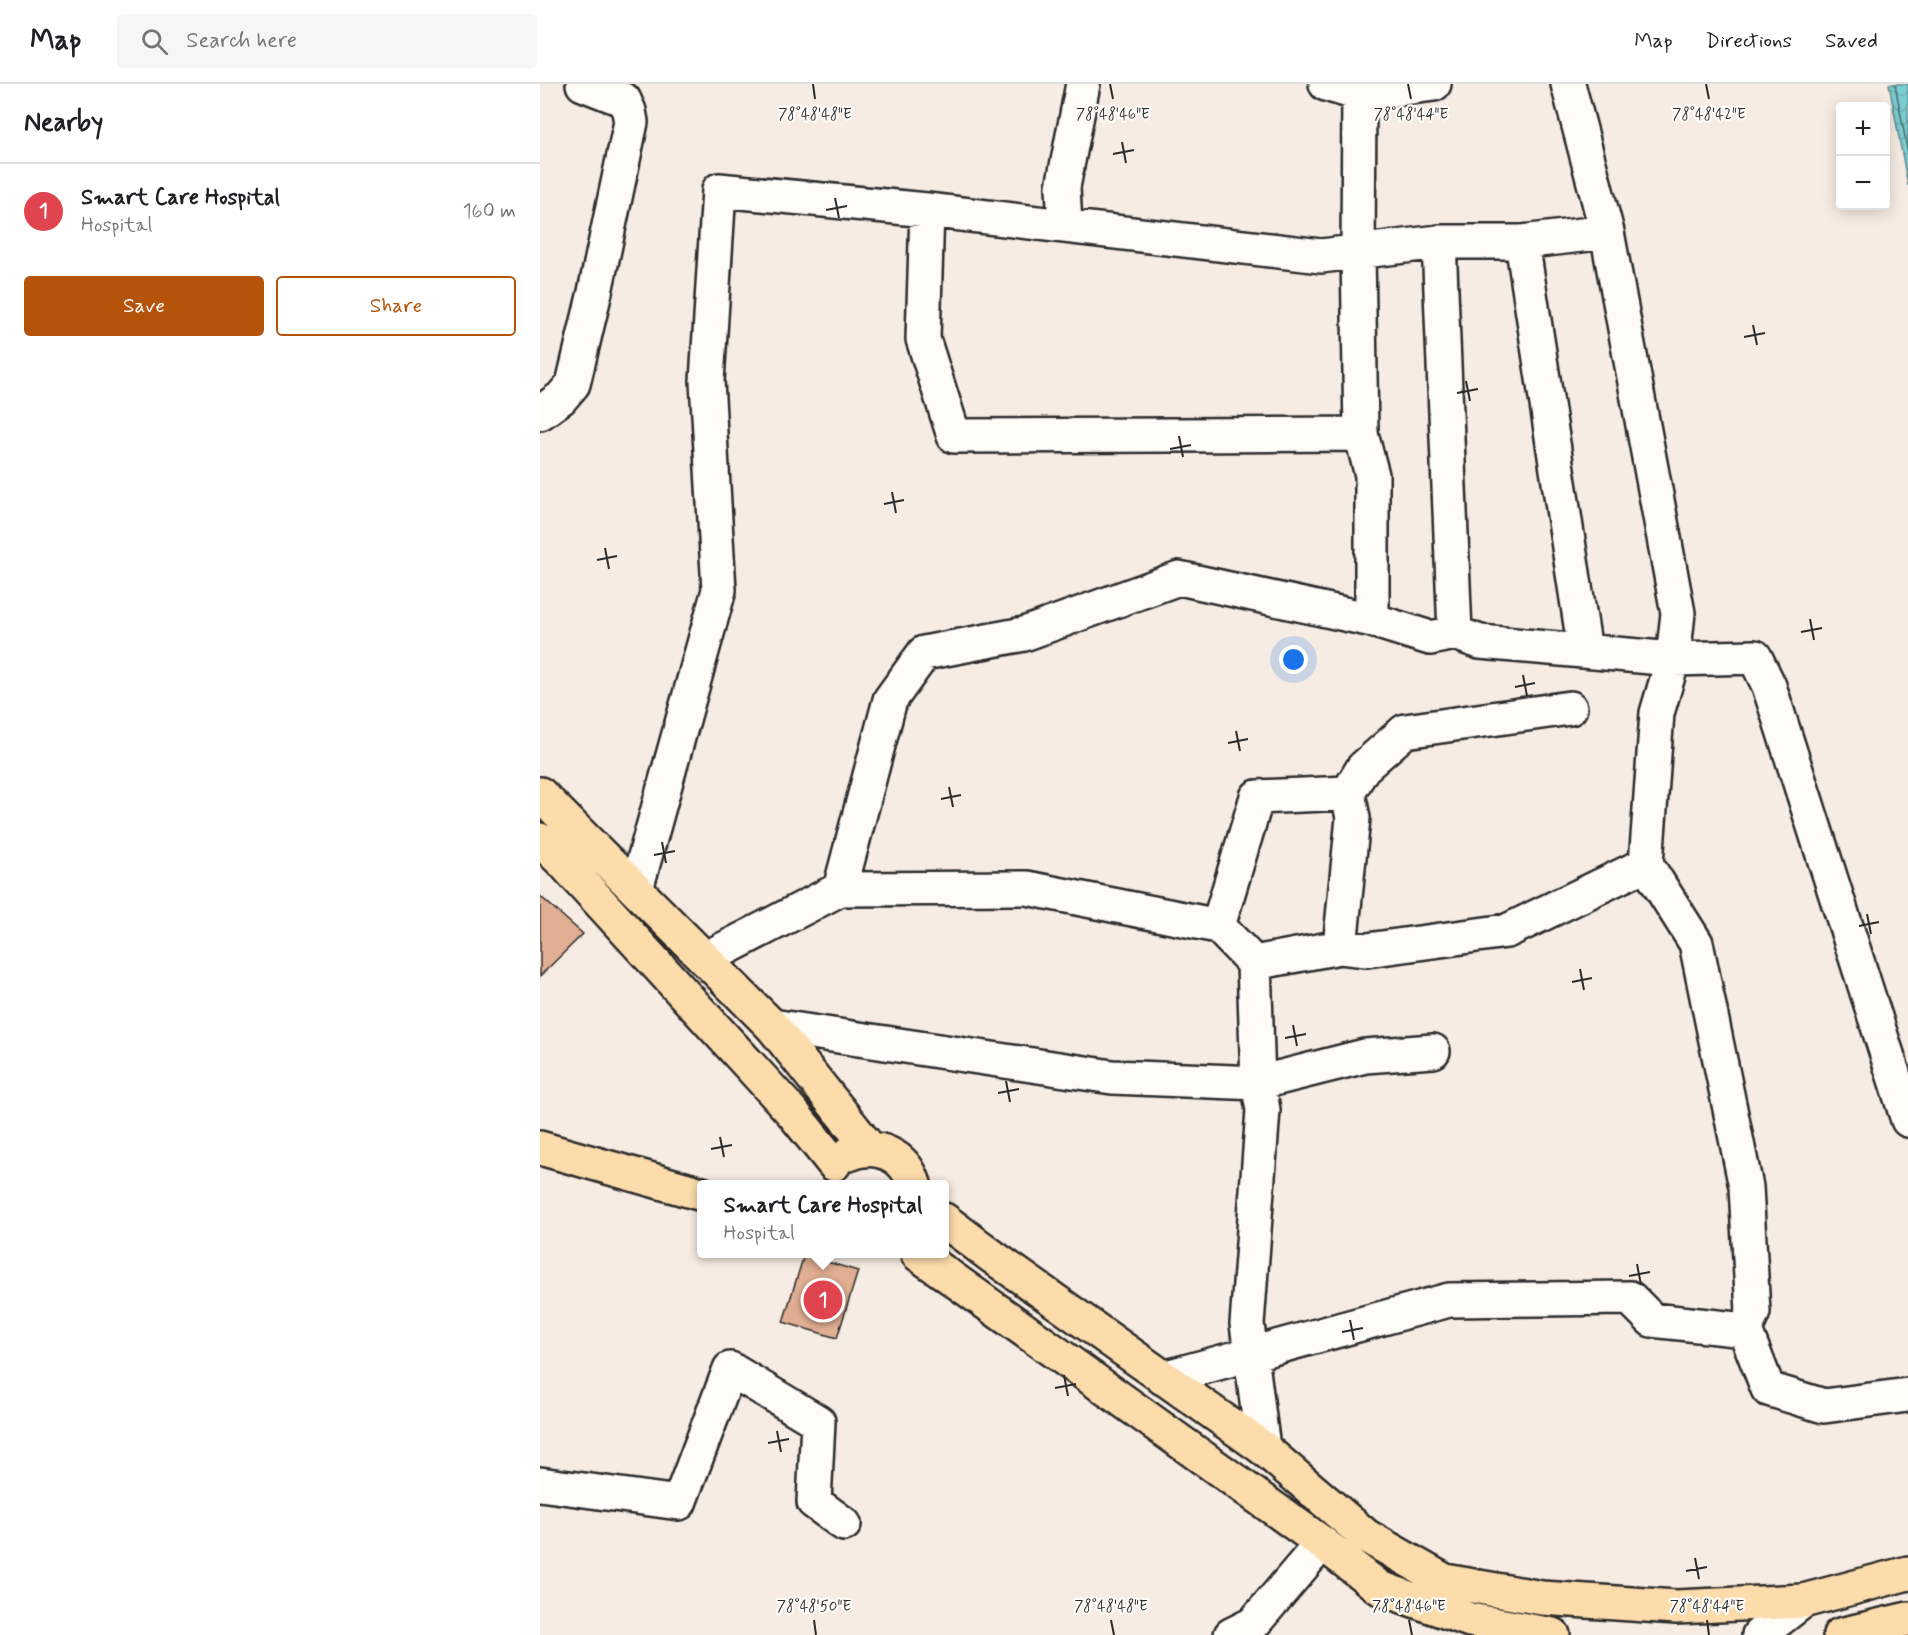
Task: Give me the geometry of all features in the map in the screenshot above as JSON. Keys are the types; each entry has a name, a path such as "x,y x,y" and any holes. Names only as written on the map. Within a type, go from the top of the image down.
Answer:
{"main road":[{"path":"540,794 772,1026 870,1149"},
{"path":"540,840 564,863 793,1113 829,1174 844,1156 870,1149 896,1157 909,1171 912,1180"},
{"path":"540,1148 697,1193"},
{"path":"949,1223 993,1257 1263,1448 1366,1536 1445,1581 1542,1598 1676,1607 1803,1601 1908,1573"},
{"path":"924,1258 1323,1543 1380,1588 1470,1620 1553,1635"},
{"path":"1840,1635 1908,1619"}],"street":[{"path":"540,413 561,398 573,384 631,122 624,100 583,84"},
{"path":"1065,226 1063,186 1083,84"},
{"path":"1326,84 1359,94 1434,84"},
{"path":"1568,84 1607,232 1678,613 1673,659 1657,713 1646,864 1696,943 1746,1187 1753,1312 1745,1330 1768,1389 1824,1406 1908,1395"},
{"path":"1359,94 1358,252 1361,434 1372,475 1372,620"},
{"path":"636,890 719,590 707,381 719,190 927,210 1321,256 1439,242 1522,242 1607,232"},
{"path":"927,210 923,339 954,436 1361,434"},
{"path":"1439,242 1455,633"},
{"path":"1522,242 1585,651"},
{"path":"840,889 890,700 924,653 1024,634 1179,578 1372,620 1430,638 1455,633 1480,642 1673,659 1755,657 1770,686 1908,1120"},
{"path":"1340,947 1353,818 1348,793 1363,768 1405,731 1570,708"},
{"path":"1218,926 1257,797 1348,793"},
{"path":"1254,963 1340,947 1367,950 1507,931 1646,864"},
{"path":"705,958 840,889 1027,888 1218,926 1254,963 1258,1083 1263,1110 1247,1324 1263,1448"},
{"path":"772,1026 1112,1077 1258,1083 1365,1056 1433,1051"},
{"path":"1163,1378 1449,1299 1630,1298 1652,1320 1745,1330"},
{"path":"540,1484 679,1503 730,1369 818,1422 814,1502 844,1524"},
{"path":"1231,1635 1253,1624 1323,1543"},
{"path":"1760,1635 1803,1601"}],"water":[{"path":"1889,84 1908,84 1908,186"}],"building":[{"path":"540,896 583,934 540,976"},
{"path":"803,1258 814,1258 858,1271 837,1338 783,1322"}],"place":[{"name":"Smart Care Hospital","path":"823,1300"}]}
